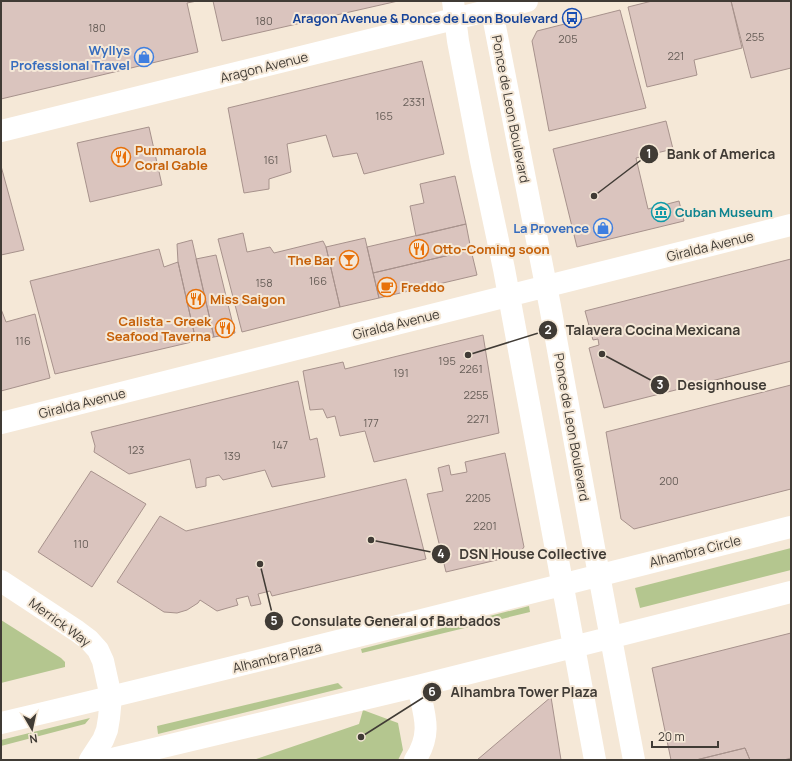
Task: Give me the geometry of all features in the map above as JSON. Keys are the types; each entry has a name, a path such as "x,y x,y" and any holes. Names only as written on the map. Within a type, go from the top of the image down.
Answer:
{"street":[{"name":"Aragon Avenue","path":"1,131 454,10 527,1"},
{"name":"Ponce de Leon Boulevard","path":"491,5 547,287 634,760"},
{"path":"454,10 481,161 508,296 595,760"},
{"name":"Giralda Avenue","path":"1,423 791,225"},
{"name":"Alhambra Circle","path":"599,575 791,527"},
{"name":"Alhambra Plaza","path":"1,723 599,575"},
{"name":"Merrick Way","path":"1,581 89,640 98,650 103,660 110,697 109,718 107,730 103,740 90,760"},
{"path":"108,760 418,686 791,592"},
{"path":"415,760 423,743 426,726 418,686"}],"green space":[{"path":"791,548 791,570 640,608 635,588"},
{"path":"529,606 530,612 362,653 361,649"},
{"path":"1,620 61,658 65,662 65,667 1,683"},
{"path":"338,683 343,688 158,734 157,726"},
{"path":"363,710 398,723 403,750 398,760 253,760 359,724"},
{"path":"90,718 85,724 1,746 1,740"}],"building":[{"path":"1,1 197,1 187,3 198,52 1,99"},
{"path":"213,1 398,1 222,41"},
{"path":"652,1 731,1 742,48 694,60 697,75 647,87 628,7"},
{"path":"731,1 791,1 791,68 751,78"},
{"path":"620,10 646,108 549,131 532,41 537,31"},
{"path":"422,61 444,154 364,174 357,153 333,157 326,135 287,144 291,172 269,179 269,189 244,193 228,108"},
{"path":"666,121 673,149 636,158 648,209 679,201 684,221 577,247 553,149"},
{"path":"149,127 162,185 90,202 77,143"},
{"path":"1,166 24,250 1,255"},
{"path":"455,176 466,224 416,236 410,206 424,203 420,184"},
{"name":"Otto-Coming soon","path":"466,224 471,250 373,273 367,247"},
{"path":"243,233 247,252 270,247 274,253 323,241 326,247 340,307 242,332 218,239"},
{"name":"The Bar","path":"365,238 379,298 340,307 326,247"},
{"name":"Miss Saigon","path":"192,240 214,337 196,341 178,262 177,244"},
{"path":"159,249 164,267 178,262 196,341 55,374 30,281"},
{"path":"471,250 477,275 379,298 373,273"},
{"path":"216,255 235,333 214,337 196,259"},
{"path":"791,259 791,361 604,408 589,348 599,345 598,339 593,340 585,311"},
{"path":"1,309 6,322 35,314 50,378 1,391"},
{"path":"483,335 499,433 374,462 365,431 340,436 335,416 327,418 323,409 310,410 303,371 343,362 345,369"},
{"path":"298,381 310,440 317,438 325,477 272,487 265,470 223,480 219,475 206,478 206,486 196,488 190,459 129,474 94,452 95,446 91,432"},
{"path":"791,385 791,489 634,529 621,519 606,432"},
{"path":"505,453 524,547 518,555 446,572 427,494 443,491 438,468 449,465 451,475 467,472 465,462"},
{"path":"91,471 146,504 92,587 38,552"},
{"path":"406,479 426,559 272,596 270,591 258,594 261,604 251,606 248,596 236,599 238,605 217,611 200,600 187,610 177,613 164,612 117,582 160,516 186,531"},
{"path":"791,633 791,758 784,760 750,760 745,748 696,760 671,760 652,668"},
{"path":"551,697 561,760 477,760"},
{"path":"745,748 750,760 696,760"}],"place":[{"name":"Aragon Avenue & Ponce de Leon Boulevard","path":"572,18"},
{"name":"Wyllys Professional Travel","path":"144,57"},
{"name":"Pummarola Coral Gable","path":"121,157"},
{"name":"Bank of America","path":"594,196"},
{"name":"Cuban Museum","path":"661,212"},
{"name":"La Provence","path":"603,228"},
{"name":"Otto-Coming soon","path":"419,249"},
{"name":"The Bar","path":"349,260"},
{"name":"Freddo","path":"387,287"},
{"name":"Miss Saigon","path":"196,299"},
{"name":"Calista - Greek Seafood Taverna","path":"225,328"},
{"name":"Designhouse","path":"602,354"},
{"name":"Talavera Cocina Mexicana","path":"468,355"},
{"name":"DSN House Collective","path":"371,540"},
{"name":"Consulate General of Barbados","path":"260,564"},
{"name":"Alhambra Tower Plaza","path":"361,737"}]}
